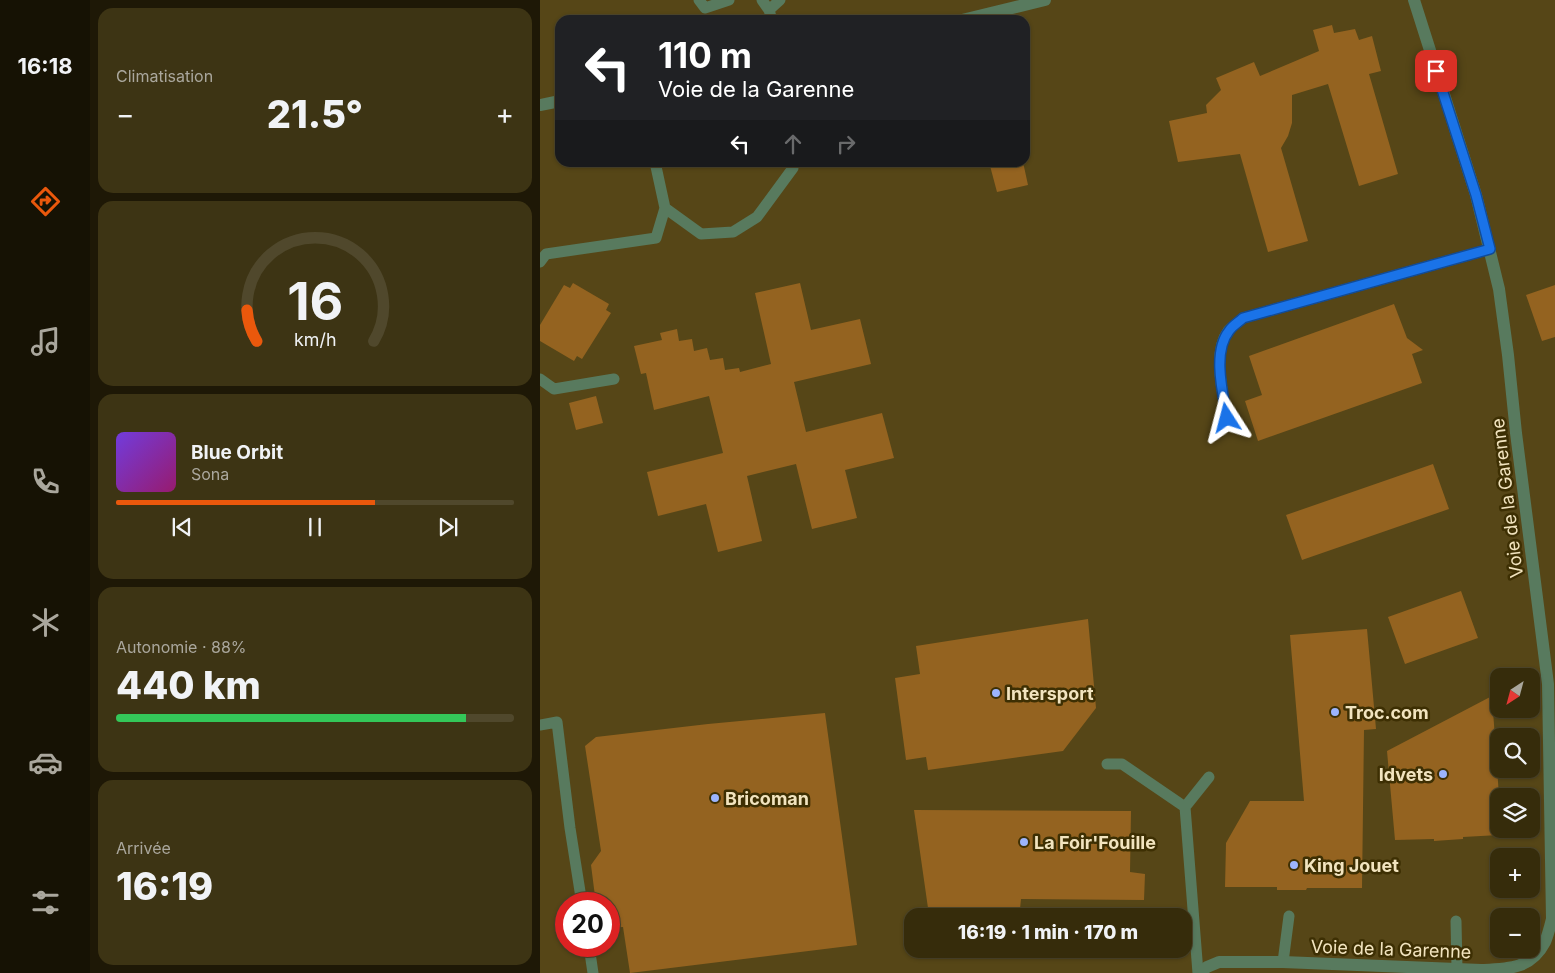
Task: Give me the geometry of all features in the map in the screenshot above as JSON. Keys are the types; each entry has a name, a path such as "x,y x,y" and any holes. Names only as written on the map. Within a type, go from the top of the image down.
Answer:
{"street":[{"path":"982,15 1044,0"},
{"name":"Voie de la Garenne","path":"1198,973 1219,962 1283,962 1456,969 1510,969 1530,961 1545,942 1552,919 1551,684 1516,433 1499,289 1476,195 1414,0"},
{"path":"540,105 555,102"}],"lane":[{"path":"699,0 705,8 729,0"},
{"path":"762,0 771,15 780,0"},
{"path":"540,262 546,254 656,238 665,208 656,167"},
{"path":"665,208 701,234 733,232 757,217 793,168"},
{"path":"1227,418 1219,370 1221,349 1228,331 1243,318 1490,249"},
{"path":"540,379 554,389 614,378"},
{"path":"540,725 557,722 580,892"},
{"path":"1108,764 1122,764 1185,808"},
{"path":"1198,973 1185,808 1209,777"},
{"path":"1283,962 1289,916"},
{"path":"1456,921 1456,969"},
{"path":"591,957 593,973"}],"shaded area":[{"path":"540,0 1555,0 1555,973 540,973"}],"building":[{"path":"1332,25 1334,33 1355,29 1359,40 1372,36 1381,71 1369,74 1398,174 1359,186 1328,84 1292,95 1292,123 1288,136 1281,148 1308,241 1268,252 1240,154 1178,162 1169,121 1207,113 1206,105 1221,90 1216,78 1254,62 1260,76 1319,51 1313,30"},
{"path":"990,167 1024,167 1028,185 997,192"},
{"path":"573,283 609,304 606,310 611,313 582,359 577,356 574,361 540,341 540,325 564,285 570,288"},
{"path":"800,283 811,330 860,319 871,364 794,382 806,432 882,413 894,458 845,470 857,518 812,529 796,464 747,476 762,541 718,552 706,504 658,516 647,472 723,453 709,396 654,410 646,373 641,374 634,346 662,340 660,333 677,329 679,341 692,339 694,351 707,348 710,360 723,358 725,370 739,368 740,372 771,364 755,293"},
{"path":"1555,285 1555,337 1542,341 1526,295"},
{"path":"1394,304 1407,338 1423,350 1412,354 1422,383 1258,441 1245,401 1262,395 1249,356"},
{"path":"596,396 603,423 576,430 569,403"},
{"path":"1433,464 1449,509 1302,560 1286,515"},
{"path":"1461,591 1478,638 1405,664 1388,617"},
{"name":"Intersport","path":"1088,619 1096,708 1063,751 928,770 926,757 906,760 895,678 920,674 916,646"},
{"path":"1367,629 1376,729 1364,730 1362,888 1277,890 1277,887 1225,887 1226,843 1250,801 1304,801 1290,635"},
{"name":"Idvets","path":"1490,697 1490,718 1494,718 1494,728 1490,728 1490,778 1498,778 1498,788 1490,788 1490,836 1434,841 1434,839 1395,840 1387,751"},
{"name":"Bricoman","path":"825,713 857,945 630,973 623,927 620,927 620,892 594,892 591,865 601,851 585,746 596,737"},
{"name":"La Foir'Fouille","path":"914,810 1131,811 1130,872 1145,874 1144,900 1021,899 1020,908 928,908"}],"place":[{"name":"Intersport","path":"996,693"},
{"name":"Troc.com","path":"1335,712"},
{"name":"Idvets","path":"1443,774"},
{"name":"Bricoman","path":"715,798"},
{"name":"La Foir'Fouille","path":"1024,842"},
{"name":"King Jouet","path":"1294,865"}],"route":[{"path":"1227,418 1219,370 1221,349 1228,331 1243,318 1490,249 1476,195 1436,71"}]}
